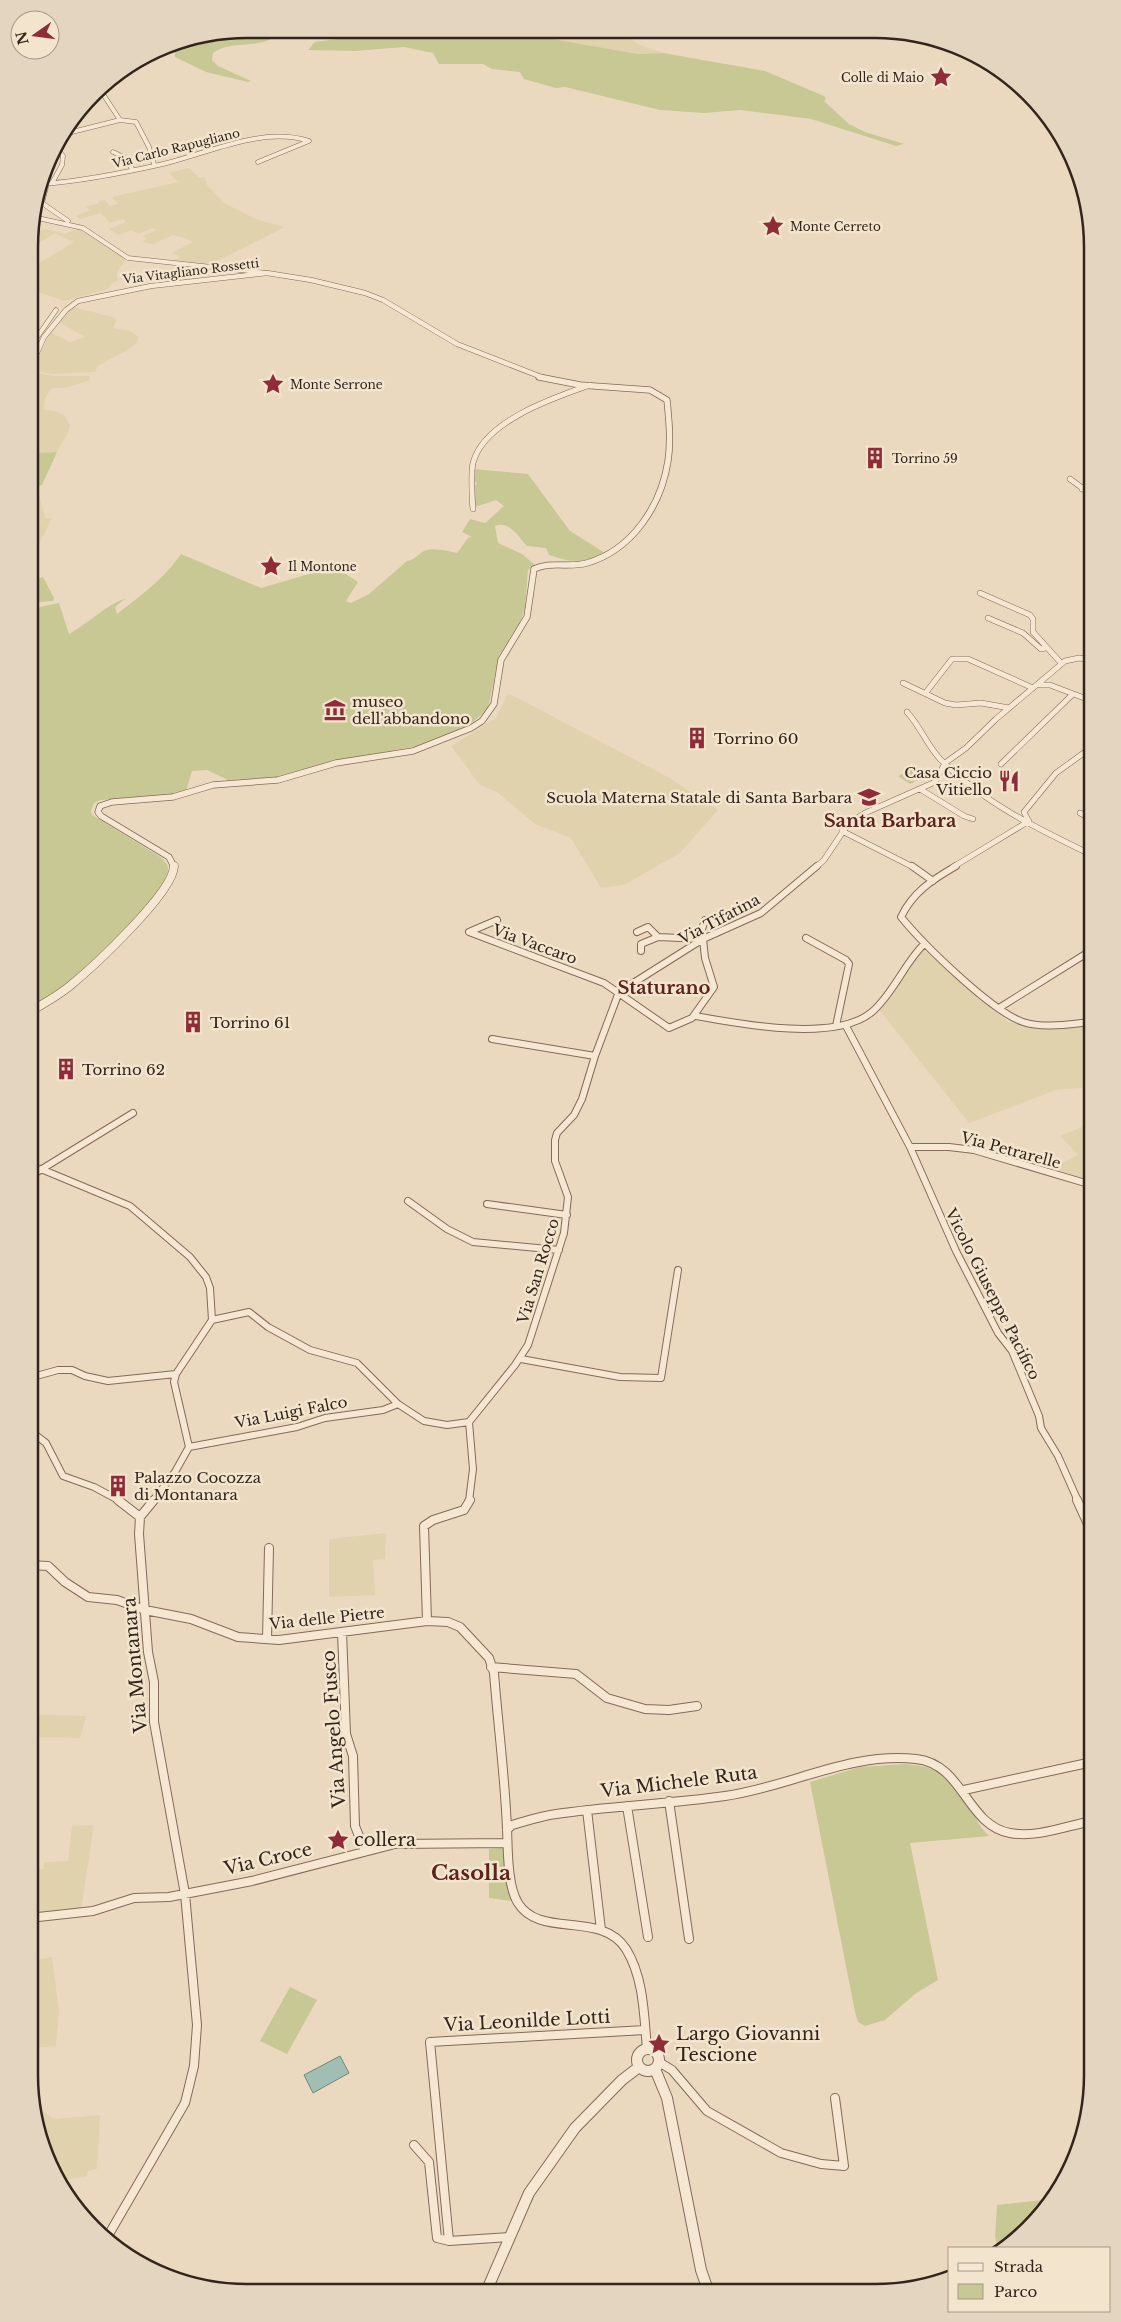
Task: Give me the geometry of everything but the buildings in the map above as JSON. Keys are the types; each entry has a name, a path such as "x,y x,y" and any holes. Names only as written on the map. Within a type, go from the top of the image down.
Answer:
{"street":[{"path":"104,94 120,120"},
{"path":"72,132 120,120 138,123 150,147 154,164"},
{"name":"Via Carlo Rapugliano","path":"48,184 133,170 186,158 217,147 270,138 295,137 308,141 258,162"},
{"path":"48,183 62,165 63,156 60,152"},
{"path":"113,152 124,157 133,170"},
{"path":"43,204 52,212 72,224"},
{"path":"39,218 83,228 128,258 267,272"},
{"name":"Via Vitagliano Rossetti","path":"38,350 44,336 54,323 72,305 86,298 151,286 267,272 365,293 399,308 435,333 483,355 540,377 591,385 650,390 667,400 670,422 668,460 661,487 632,536 612,553 572,567 548,565 534,569 527,618 501,660 494,704 482,721 454,737 413,751 336,763 278,780 213,785 173,797 112,802 100,806 98,812 100,816 169,857 174,864 174,872 142,916 88,973 63,993 38,1007"},
{"path":"38,333 56,310"},
{"path":"473,509 474,493 470,473 478,450 500,428 520,414 552,398 591,385"},
{"path":"1070,479 1082,489"},
{"path":"980,593 1030,615 1033,619 1032,632 1061,663 1073,659 1084,660"},
{"path":"988,618 1023,634 1041,649 1045,648"},
{"path":"927,691 952,659 956,658 968,659 1033,688"},
{"name":"Via Tifatina","path":"619,992 701,939 761,913 824,860 842,831 865,813 920,789 939,778 945,763 966,748 1009,708 1039,685 1061,663"},
{"path":"903,683 945,703 956,705 981,703 1009,708"},
{"path":"1039,685 1050,684 1084,698"},
{"path":"1001,764 1073,694"},
{"path":"907,712 918,723 926,740 945,763 991,802 1084,852"},
{"path":"1029,821 1024,812 1051,779 1084,755"},
{"path":"920,789 964,816 973,819"},
{"path":"1080,813 1084,815"},
{"path":"1029,821 933,880 909,900 901,917 924,944 999,1008 1015,1019 1037,1024 1084,1022"},
{"path":"842,831 908,863 933,880"},
{"name":"Via Vaccaro","path":"497,920 469,932 492,943 574,971 619,992"},
{"path":"492,1040 595,1056 619,992 630,1003 669,1028 679,1026 696,1016 714,987 701,939 704,920"},
{"path":"637,932 648,926 658,937"},
{"path":"641,951 641,944 658,937 701,939"},
{"path":"806,938 846,960 849,964 836,1026"},
{"path":"696,1016 771,1028 846,1026 871,1013 890,990 911,955 924,944"},
{"path":"999,1008 1084,955"},
{"path":"846,1026 910,1147"},
{"name":"Via San Rocco","path":"469,1422 482,1403 521,1359 528,1345 559,1250 567,1215 568,1197 555,1161 554,1149 557,1133 574,1115 582,1099 595,1056"},
{"path":"40,1169 133,1113"},
{"name":"Via Petrarelle","path":"910,1147 949,1147 974,1150 1084,1183"},
{"name":"Vicolo Giuseppe Pacifico","path":"910,1147 956,1251 998,1333 1012,1352 1039,1416 1041,1428 1058,1456 1084,1515"},
{"path":"40,1169 130,1206 190,1257 206,1277 210,1288 212,1320"},
{"path":"408,1201 447,1229 473,1242 559,1250"},
{"path":"487,1204 567,1215"},
{"path":"521,1359 620,1376 661,1378 678,1270"},
{"path":"38,1433 49,1446 63,1476 102,1490 133,1510 140,1517 175,1472 189,1447 174,1382 176,1374 212,1320 222,1316 249,1312 268,1327 310,1350 357,1363 398,1404 433,1424 469,1422 472,1434 473,1491 469,1504 464,1510 430,1521 424,1526 427,1621"},
{"path":"38,1376 58,1370 72,1370 85,1376 108,1381 176,1374"},
{"name":"Via Luigi Falco","path":"189,1447 297,1427 325,1418 383,1410 398,1404"},
{"name":"Via Montanara","path":"109,2233 185,2103 194,2066 197,2018 185,1894 154,1722 154,1682 148,1652 139,1534 140,1517"},
{"path":"267,1639 269,1548"},
{"name":"Via delle Pietre","path":"38,1565 48,1566 65,1582 88,1597 117,1600 145,1610 191,1619 238,1637 267,1639 427,1621 448,1622 460,1627 489,1658 491,1667"},
{"name":"Via Angelo Fusco","path":"342,1632 346,1734 350,1750 354,1756 355,1826 365,1851"},
{"path":"491,1667 576,1674 607,1698 645,1709 669,1710 696,1706"},
{"path":"491,1667 494,1672 507,1830 506,1843 515,1896 519,1905 526,1913 536,1919 588,1926 601,1930 609,1933 625,1947 640,1990 647,2049"},
{"name":"Via Michele Ruta","path":"507,1830 512,1825 554,1814 754,1791 861,1759 918,1759 936,1764 950,1772 987,1824 1010,1833 1022,1834 1084,1822"},
{"path":"964,1790 1084,1764"},
{"path":"669,1802 689,1939"},
{"path":"627,1806 648,1937"},
{"path":"587,1810 601,1930"},
{"name":"Via Croce","path":"38,1917 92,1911 134,1898 185,1894 252,1881 395,1844 506,1843"},
{"name":"Via Leonilde Lotti","path":"449,2241 430,2042 645,2030"},
{"path":"647,2049 656,2054 657,2066 667,2098 701,2270 706,2284"},
{"path":"647,2049 640,2052 637,2057 639,2067 645,2071 657,2066 672,2070 707,2111 781,2153 814,2162 844,2166 835,2098"},
{"path":"489,2284 529,2193 575,2128 622,2080 639,2067"},
{"path":"414,2145 429,2162 437,2238 449,2241 510,2237"}],"shaded area":[{"path":"551,38 630,38 640,45 663,53 638,54"},
{"path":"189,168 199,178 205,177 207,185 224,203 258,220 285,227 209,265 171,262 181,257 172,253 193,242 185,238 173,235 153,244 147,243 142,241 147,239 143,236 157,230 153,228 138,234 131,230 119,235 109,229 126,222 123,219 110,223 101,213 80,219 76,216 90,210 86,207 99,203 98,201 105,200 110,206 118,204 112,197 178,182 169,173"},
{"path":"79,228 126,259 117,272 117,279 120,279 111,284 108,289 64,301 38,292 38,264 74,242 55,233 38,243 38,231 46,229 65,234"},
{"path":"73,307 113,317 117,320 113,328 130,331 139,337 136,343 127,350 98,366 95,372 51,374 38,371 38,359 50,332 70,342 85,337 59,322"},
{"path":"38,373 53,376 90,376 88,381 64,388 52,388 45,398 44,410 55,411 65,416 70,425 68,433 57,452 38,453"},
{"path":"38,491 45,518 52,518 38,545"},
{"path":"508,693 668,777 718,810 680,853 624,885 601,888 571,838 535,824 497,792 480,785 451,746 496,718"},
{"path":"923,949 1008,1022 1050,1028 1084,1026 1084,1088 1056,1090 969,1123 880,1011"},
{"path":"1084,1126 1084,1178 1051,1168 1078,1155 1060,1136"},
{"path":"386,1533 385,1559 373,1560 375,1595 329,1597 329,1539"},
{"path":"38,1714 86,1716 80,1738 38,1737"},
{"path":"94,1825 81,1910 38,1915 38,1869 43,1869 44,1862 68,1861 72,1826"},
{"path":"52,1957 59,2011 56,2046 38,2047 38,1959"},
{"path":"340,2056 349,2073 313,2093 304,2075"},
{"path":"40,2109 54,2119 100,2115 97,2169 88,2171 86,2177 66,2179 53,2155"}],"green space":[{"path":"272,38 261,43 228,46 213,53 212,60 218,66 251,81 248,82 206,72 175,57 175,50 219,39"},
{"path":"345,38 551,38 638,54 663,53 765,71 824,96 826,99 824,101 849,124 865,132 904,144 896,146 811,119 740,110 704,113 660,110 565,87 556,88 524,79 520,72 492,69 483,64 439,64 433,53 404,47 355,51 308,50 315,42"},
{"path":"57,452 42,485 38,486 38,453"},
{"path":"473,469 528,474 570,531 605,553 590,559 571,561 549,555 546,548 527,546 517,534 505,525 495,526 498,543 522,554 535,565 528,570 525,607 520,623 499,656 488,709 467,727 418,746 327,762 273,778 228,780 207,770 192,771 186,791 169,795 101,800 94,803 91,811 92,815 162,858 168,866 168,872 154,897 95,962 72,983 38,1004 38,608 59,603 69,634 111,605 126,598 115,607 117,614 159,579 181,554 261,588 316,572 344,573 358,582 346,601 351,603 369,594 407,561 424,551 436,549 457,553 468,538 472,537 462,532 470,519 485,523 504,506 496,500 475,507 474,487 477,483 473,481"},
{"path":"43,577 54,598 53,601 38,602 38,579"},
{"path":"917,767 928,775 910,784 898,776"},
{"path":"905,1764 933,1769 954,1784 966,1800 979,1824 989,1836 910,1843 938,1980 915,1994 885,2020 865,2026 858,2022 855,2012 810,1782 860,1767"},
{"path":"503,1848 512,1901 489,1898 489,1849"},
{"path":"290,1987 317,2000 287,2054 260,2041"},
{"path":"1042,2200 1012,2233 997,2245 995,2237 997,2205"}],"place":[{"name":"Colle di Maio","path":"941,77"},
{"name":"Monte Cerreto","path":"773,226"},
{"name":"Monte Serrone","path":"273,384"},
{"name":"Torrino 59","path":"875,458"},
{"name":"Il Montone","path":"271,566"},
{"name":"museo dell'abbandono","path":"335,710"},
{"name":"Torrino 60","path":"697,738"},
{"name":"Casa Ciccio Vitiello","path":"1009,781"},
{"name":"Scuola Materna Statale di Santa Barbara","path":"869,797"},
{"name":"Torrino 61","path":"193,1022"},
{"name":"Torrino 62","path":"66,1069"},
{"name":"Palazzo Cocozza di Montanara","path":"118,1486"},
{"name":"collera","path":"338,1840"},
{"name":"Largo Giovanni Tescione","path":"659,2044"}],"district":[{"name":"Santa Barbara","path":"890,821"},
{"name":"Staturano","path":"664,988"},
{"name":"Casolla","path":"471,1873"}]}
